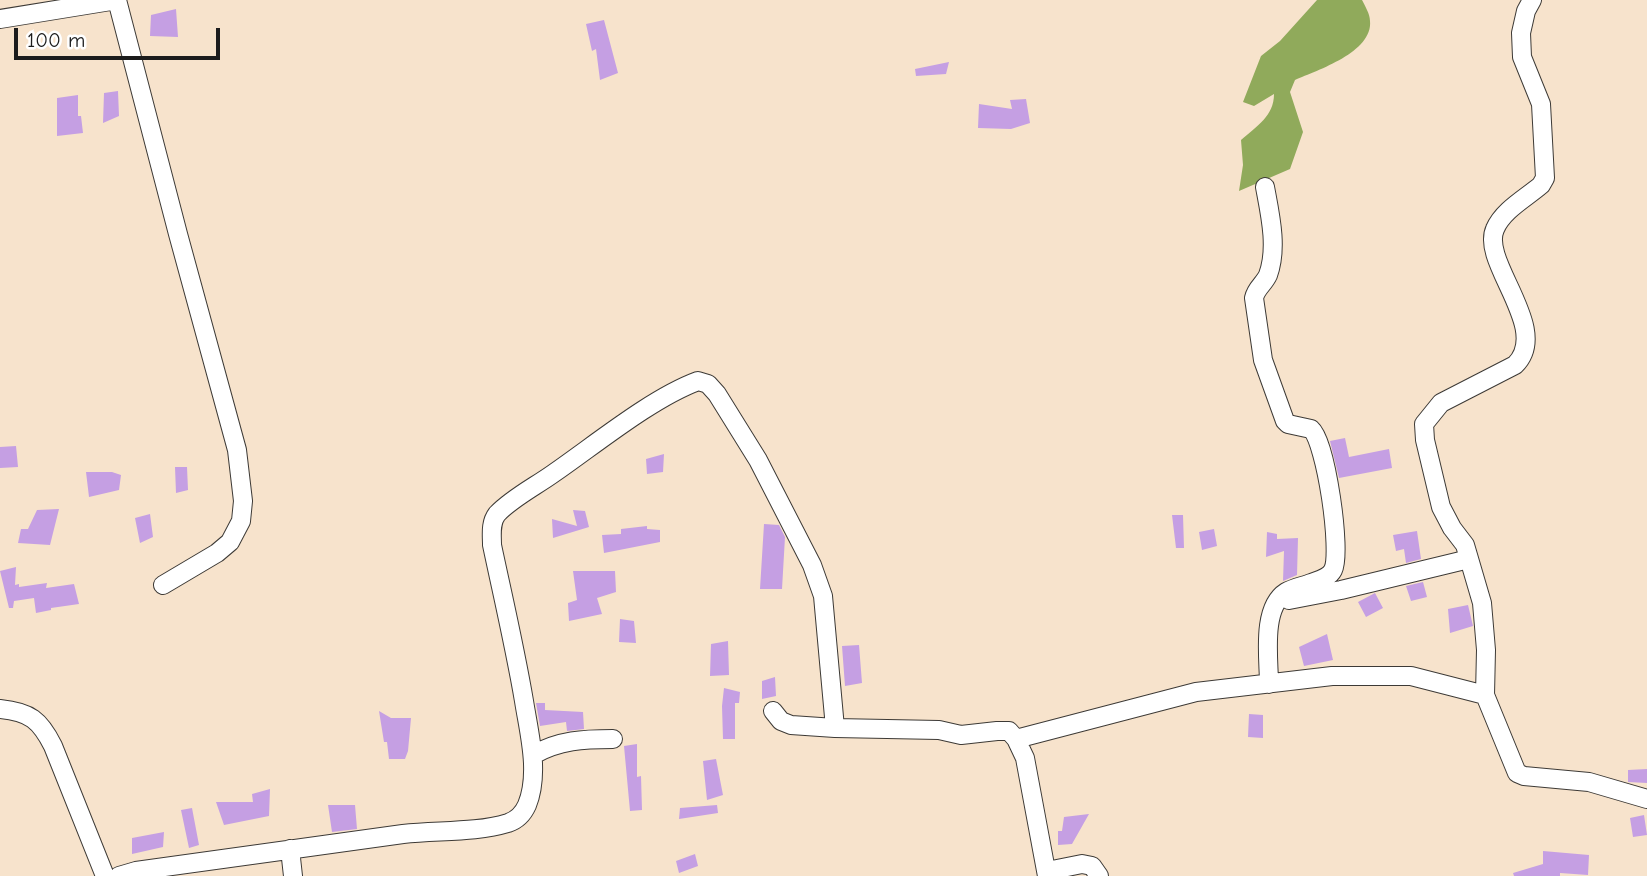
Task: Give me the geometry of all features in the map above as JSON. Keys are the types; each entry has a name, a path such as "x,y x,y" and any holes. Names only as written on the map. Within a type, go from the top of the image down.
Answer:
{"street":[{"path":"0,19 117,0 237,450 243,501 241,520 230,542 163,586"},
{"path":"1532,0 1521,33 1522,57 1541,104 1545,178 1541,185 1501,218 1492,242 1512,292 1527,344 1523,356 1515,365 1441,403 1424,424 1425,440 1441,507 1465,545 1482,603 1486,650 1485,695 1517,773 1524,776 1589,782 1647,799"},
{"path":"1265,187 1271,221 1272,260 1267,278 1256,290 1254,298 1263,360 1285,421 1311,429 1321,444 1328,476 1336,547 1335,569 1329,576 1285,592 1275,603 1268,625 1269,684"},
{"path":"119,876 136,871 290,849 428,831 479,828 510,823 519,817 527,804 533,755 516,654 492,545 494,520 498,513 522,495 643,411 682,387 698,381 708,384 717,394 758,460 812,565 823,596 835,729"},
{"path":"1275,603 1469,559"},
{"path":"1016,739 1196,692 1332,676 1411,676 1485,695"},
{"path":"0,709 15,710 43,726 105,876"},
{"path":"773,711 781,721 791,724 835,729 939,730 961,735 1009,732 1016,739 1025,758 1047,873 1082,864 1092,866 1099,876"},
{"path":"533,755 544,748 580,739 613,739"},
{"path":"290,849 293,876"}],"green space":[{"path":"1317,0 1362,0 1370,18 1369,32 1354,51 1295,80 1290,92 1303,132 1290,169 1239,191 1243,165 1241,140 1264,120 1273,102 1274,94 1254,106 1243,102 1261,56 1280,41"}],"building":[{"path":"176,9 178,37 150,36 151,15"},
{"path":"604,20 618,73 600,80 596,49 592,51 586,24"},
{"path":"949,62 946,74 916,76 915,69"},
{"path":"118,91 119,116 103,123 104,93"},
{"path":"78,95 78,116 81,116 83,133 57,136 57,98"},
{"path":"1026,99 1030,123 1011,129 978,128 979,104 1012,109 1010,100"},
{"path":"1345,438 1349,457 1389,449 1392,468 1339,478 1330,441"},
{"path":"16,446 18,467 0,468 0,447"},
{"path":"664,454 663,472 647,474 646,459"},
{"path":"175,467 187,467 188,490 176,493"},
{"path":"86,472 112,472 121,475 119,490 89,497"},
{"path":"59,509 50,545 18,543 21,529 28,529 37,510"},
{"path":"573,510 585,511 589,527 553,538 552,519 577,526"},
{"path":"150,514 153,537 140,543 135,518"},
{"path":"1172,515 1183,515 1184,548 1176,548"},
{"path":"764,524 779,525 785,537 782,589 760,589"},
{"path":"647,526 647,529 660,530 660,542 604,553 602,535 621,534 621,529"},
{"path":"1214,529 1217,546 1202,550 1199,532"},
{"path":"1417,531 1421,559 1406,563 1404,549 1396,551 1393,535"},
{"path":"1267,532 1277,534 1277,539 1298,538 1297,575 1283,581 1284,551 1266,557"},
{"path":"16,567 15,585 19,584 19,587 47,583 46,588 74,584 79,604 36,613 34,598 14,601 13,608 9,608 0,571"},
{"path":"573,571 615,571 616,592 597,598 602,614 569,621 568,603 577,600"},
{"path":"1423,582 1427,597 1411,601 1406,586"},
{"path":"1375,593 1383,608 1366,617 1358,602"},
{"path":"1468,605 1473,626 1450,633 1448,609"},
{"path":"620,619 634,621 636,643 619,642"},
{"path":"1327,634 1333,660 1304,666 1299,647"},
{"path":"728,641 729,675 710,676 711,644"},
{"path":"859,645 862,683 845,686 842,646"},
{"path":"775,677 776,696 762,699 762,681"},
{"path":"724,688 740,692 739,703 735,703 735,739 723,739"},
{"path":"536,703 545,703 545,710 583,712 584,729 567,731 566,722 540,726"},
{"path":"379,711 391,718 411,718 405,759 389,759"},
{"path":"1249,714 1263,715 1263,738 1248,737"},
{"path":"637,744 637,777 641,776 642,810 630,811 624,746"},
{"path":"716,759 723,795 707,800 703,761"},
{"path":"1647,769 1647,783 1628,782 1628,770"},
{"path":"270,789 269,816 224,825 216,802 253,802 252,794"},
{"path":"328,805 355,805 357,829 332,832"},
{"path":"717,805 718,813 679,819 680,808"},
{"path":"192,808 199,845 189,848 181,810"},
{"path":"1089,814 1072,844 1058,845 1058,831 1062,831 1064,817"},
{"path":"1644,815 1647,835 1633,837 1630,818"},
{"path":"164,832 163,847 132,854 132,838"},
{"path":"1543,851 1589,855 1588,875 1560,873 1560,876 1514,876 1513,873 1543,864"},
{"path":"695,854 698,866 679,873 676,861"}]}
